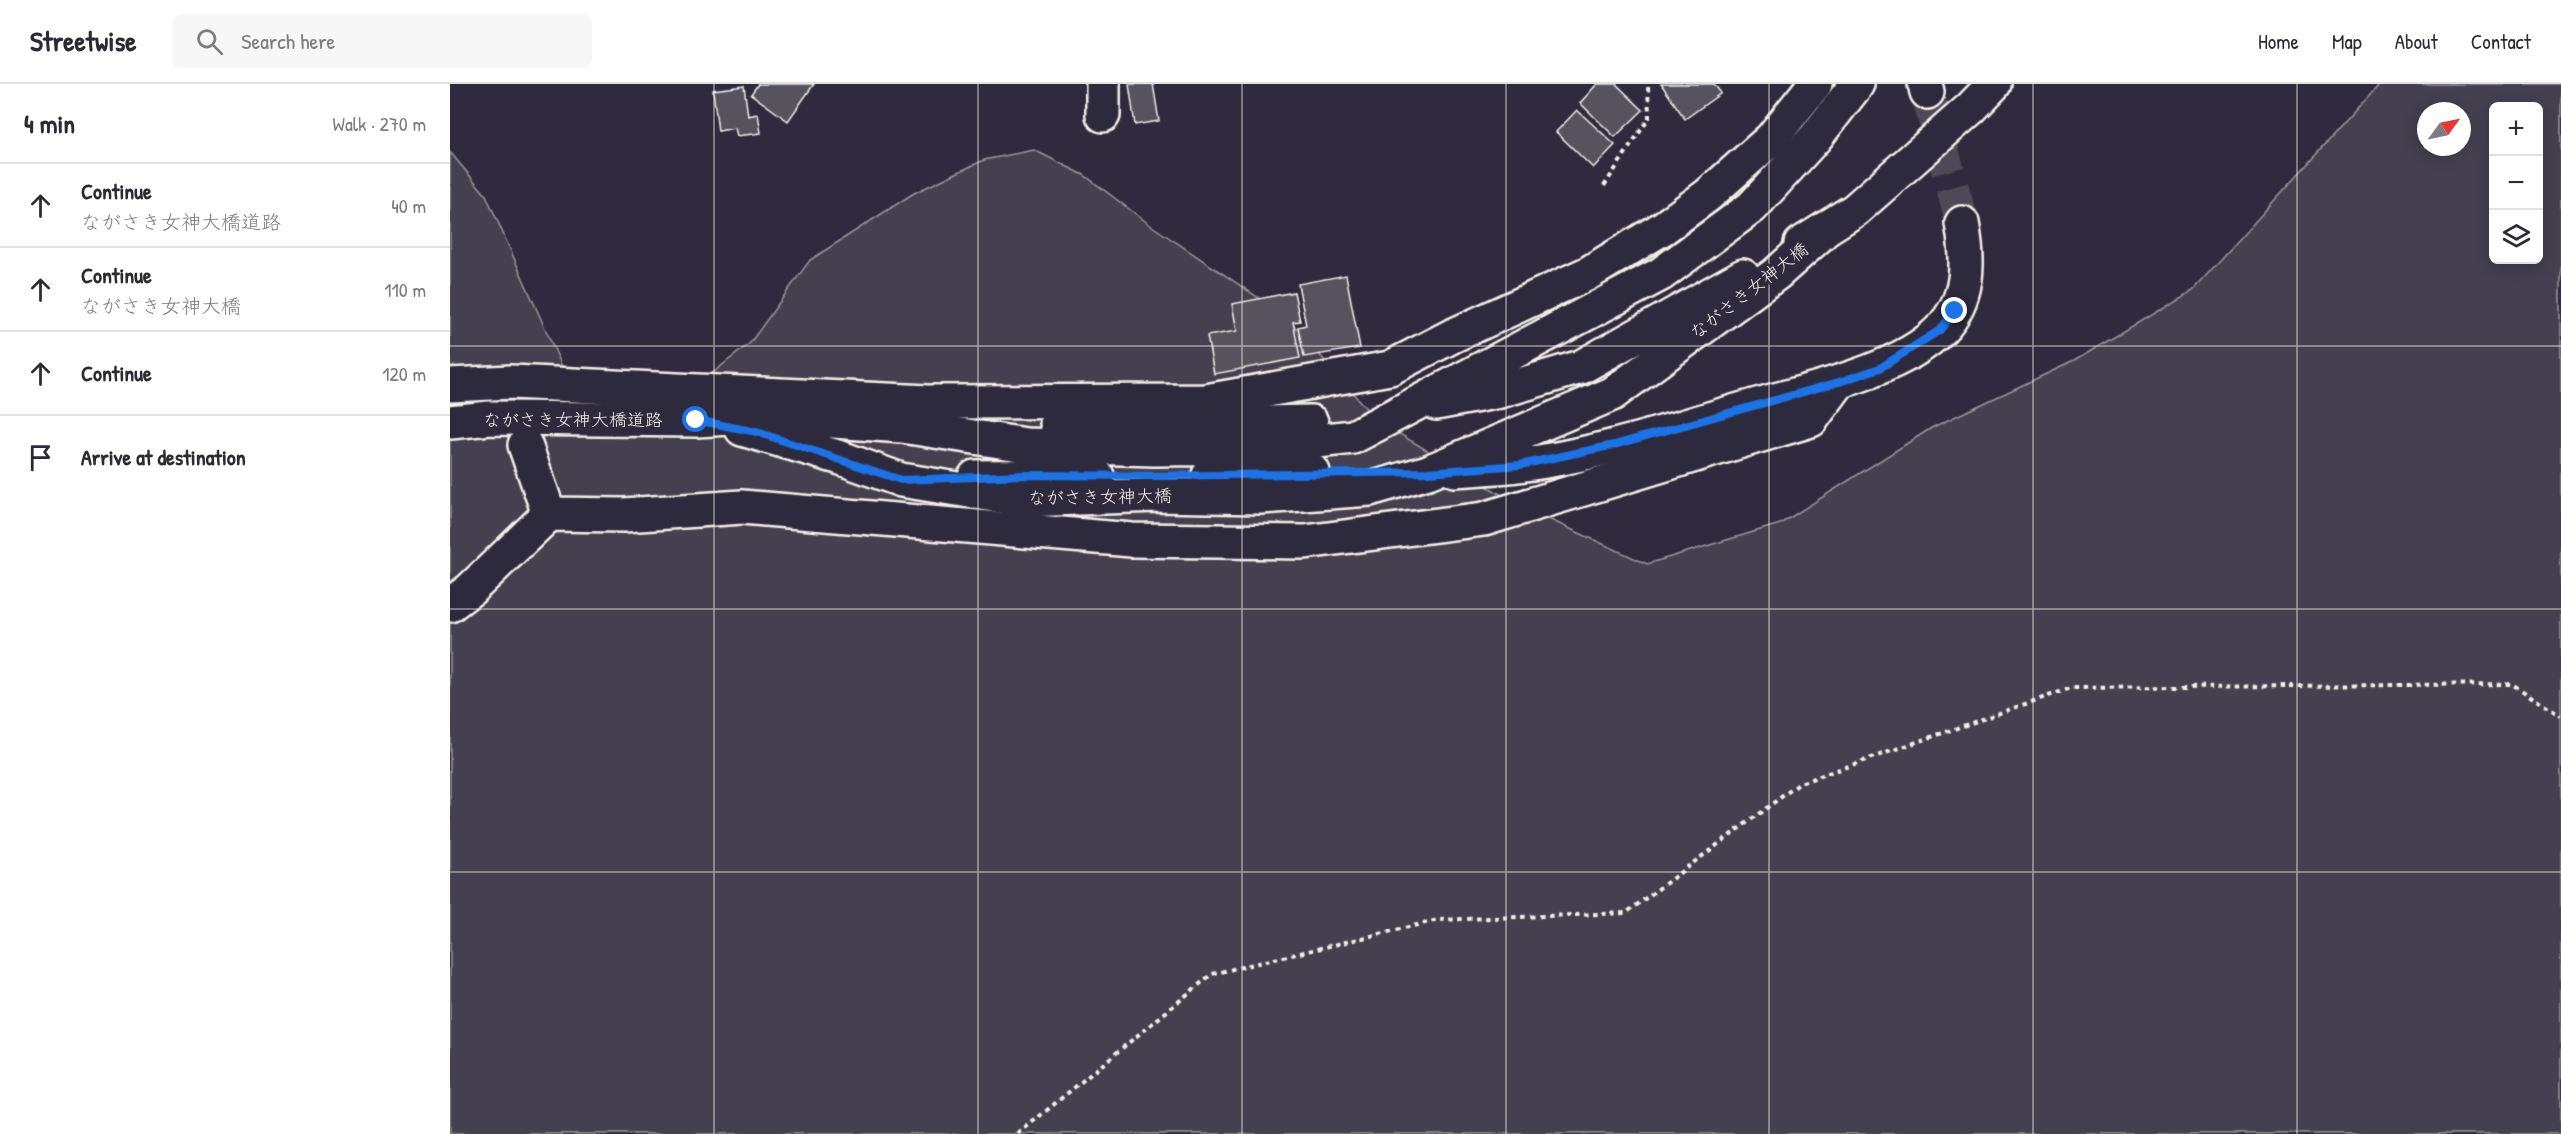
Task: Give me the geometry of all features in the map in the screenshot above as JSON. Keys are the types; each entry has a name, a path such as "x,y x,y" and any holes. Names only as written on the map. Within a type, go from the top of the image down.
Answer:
{"main road":[{"path":"450,385 511,382 928,402 1206,401 1390,368 1452,336 1587,274 1663,228 1708,195 1771,139 1815,84"},
{"path":"1404,408 1563,328 1661,274 1752,207 1815,138 1857,84"},
{"path":"1821,233 1855,210 1971,108 1994,84"},
{"path":"1428,472 1520,465 1614,445 1839,382 1880,368 1910,351 1945,324 1955,311 1965,285 1968,254 1962,223"},
{"name":"ながさき女神大橋","path":"902,426 1029,422 1152,425 1271,424 1357,420 1404,408 1500,391 1581,368 1821,233"},
{"name":"ながさき女神大橋","path":"901,480 1025,500 1158,495 1261,498 1370,489 1428,472 1612,394 1776,274 1821,233"},
{"path":"450,605 471,589 549,514 624,514 742,507 1132,540 1305,542 1484,519 1811,420 1839,382"},
{"name":"ながさき女神大橋道路","path":"450,422 490,418 696,420 765,416 902,426"},
{"name":"ながさき女神大橋道路","path":"696,420 757,432 901,480"},
{"path":"525,445 549,514"}],"path":[{"path":"1604,186 1649,118 1648,84"},
{"path":"1018,1134 1212,974 1438,920 1626,913 1800,783 2071,688 2511,684 2561,716"}],"shaded area":[{"path":"2380,84 2561,84 2561,1134 450,1134 450,152 486,195 564,371 595,420 675,403 750,343 810,260 914,193 984,160 1034,150 1084,175 1149,224 1287,317 1376,420 1522,507 1647,564 1780,524 1933,427 2074,361 2193,290"}],"building":[{"path":"758,84 814,84 788,121 751,94"},
{"path":"1129,84 1153,84 1159,121 1135,125"},
{"path":"1597,84 1616,84 1643,110 1615,137 1580,103"},
{"path":"1661,84 1714,84 1721,93 1685,119"},
{"path":"744,86 748,116 758,114 761,133 737,136 735,128 718,131 713,90"},
{"path":"1577,110 1615,145 1593,168 1556,132"},
{"path":"1346,275 1360,348 1304,357 1298,327 1306,325 1298,284"},
{"path":"1294,292 1300,321 1293,322 1300,358 1214,374 1207,336 1237,331 1232,304"}],"tunnel":[{"path":"1927,92 1962,223"}],"route":[{"path":"696,420 757,432 842,458 901,480 1027,475 1152,476 1362,471 1428,472 1520,465 1614,445 1839,382 1880,368 1940,330 1955,311"}]}
